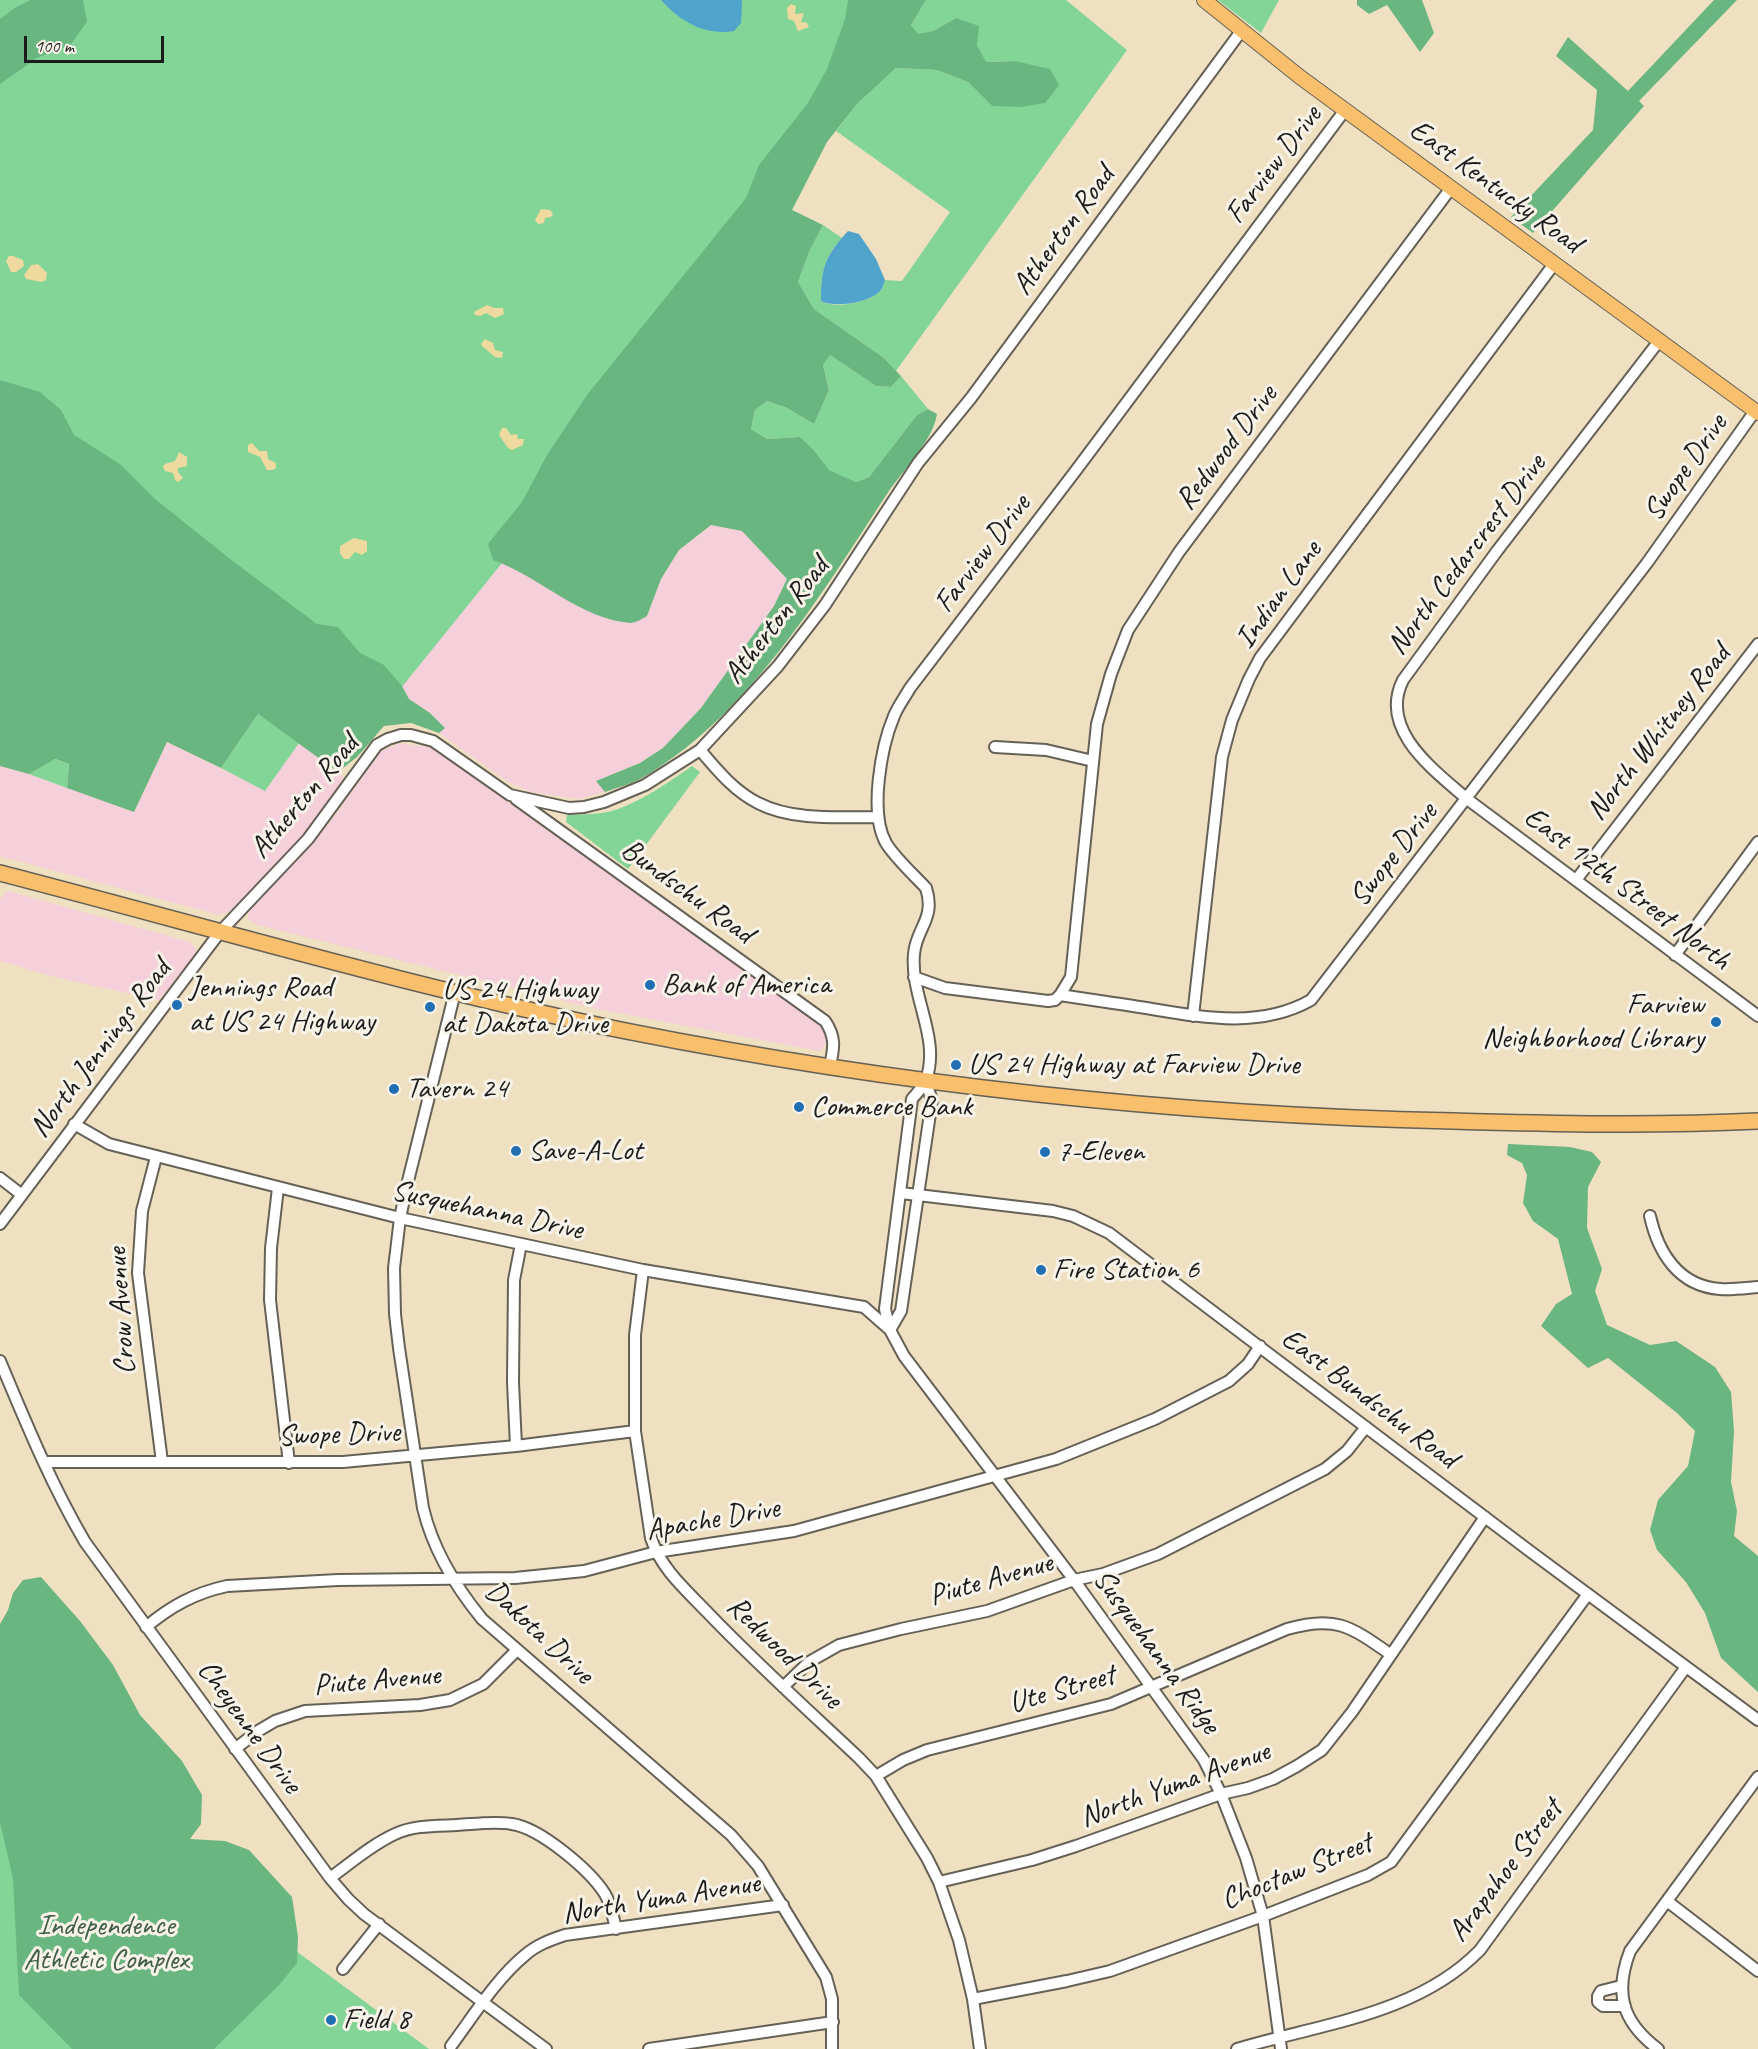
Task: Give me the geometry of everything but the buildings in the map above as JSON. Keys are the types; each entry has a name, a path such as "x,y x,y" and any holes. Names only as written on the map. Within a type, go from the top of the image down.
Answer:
{"highway":[{"path":"0,873 455,992 623,1030 765,1057 926,1081 1116,1102 1305,1116 1554,1124 1758,1121"}],"main road":[{"name":"East Kentucky Road","path":"1204,0 1345,110 1757,412"}],"street":[{"name":"Atherton Road","path":"220,932 308,839 377,746 388,739 411,735 433,741 510,795 569,808 604,802 645,785 700,750 778,666 825,605 918,463 971,398 1242,30"},
{"name":"Farview Drive","path":"926,1081 930,1039 914,977 914,952 928,916 929,897 926,888 887,844 877,817 883,750 894,714 910,688 1345,110"},
{"name":"Redwood Drive","path":"1060,995 1071,977 1097,724 1111,674 1128,630 1140,608 1179,552 1451,188"},
{"name":"Indian Lane","path":"1193,1016 1222,757 1232,720 1249,679 1260,658 1295,610 1554,264"},
{"name":"North Cedarcrest Drive","path":"1467,799 1429,766 1405,735 1396,713 1399,688 1497,551 1659,341"},
{"name":"Swope Drive","path":"914,977 945,988 1048,1001 1055,1000 1060,995 1224,1019 1258,1017 1293,1010 1311,1000 1647,563 1757,412"},
{"name":"North Whitney Road","path":"1576,880 1758,644"},
{"path":"995,747 1046,750 1093,761"},
{"path":"700,750 738,790 767,807 811,815 877,817"},
{"name":"Bundschu Road","path":"510,795 825,1021 832,1031 835,1042 830,1066"},
{"name":"East 12th Street North","path":"1467,799 1758,1016"},
{"path":"1676,955 1758,842"},
{"name":"North Jennings Road","path":"0,1224 220,932"},
{"name":"Dakota Drive","path":"455,992 400,1218 394,1268 395,1314 423,1508 429,1533 453,1578 482,1619 516,1651 731,1835 759,1866 826,1977 832,1999 832,2049"},
{"path":"890,1330 901,1311 932,1100 926,1081"},
{"name":"Susquehanna Ridge","path":"926,1081 912,1099 885,1309 890,1330 904,1356 1074,1580 1204,1760 1221,1794 1246,1858 1263,1916 1281,2049"},
{"name":"Susquehanna Drive","path":"74,1124 109,1144 400,1218 644,1270 864,1307 890,1330"},
{"path":"907,1149 924,1152"},
{"name":"Crow Avenue","path":"156,1157 142,1211 138,1273 162,1462"},
{"path":"0,1178 22,1195"},
{"path":"278,1188 271,1248 270,1300 289,1463"},
{"name":"East Bundschu Road","path":"901,1193 1053,1211 1073,1216 1109,1233 1758,1720"},
{"path":"1650,1216 1654,1235 1661,1251 1682,1275 1713,1288 1758,1287"},
{"path":"516,1446 513,1290 521,1244"},
{"name":"Redwood Drive","path":"644,1270 635,1335 635,1431 651,1538 656,1552 668,1571 740,1646 876,1776 927,1858 939,1882 959,1940 973,1999 980,2049"},
{"name":"Apache Drive","path":"146,1627 164,1612 184,1600 211,1589 227,1586 338,1580 515,1578 584,1571 656,1552 794,1531 1056,1459 1155,1419 1229,1381 1248,1364 1260,1346"},
{"name":"Cheyenne Drive","path":"0,1361 66,1510 85,1542 330,1878 364,1914 546,2049"},
{"name":"Piute Avenue","path":"783,1687 809,1662 839,1645 987,1611 1074,1580 1103,1574 1158,1554 1325,1469 1347,1451 1366,1427"},
{"name":"Swope Drive","path":"44,1462 343,1462 516,1446 635,1431"},
{"name":"North Yuma Avenue","path":"939,1882 1032,1860 1221,1794 1248,1788 1273,1779 1322,1750 1352,1712 1485,1517"},
{"name":"Choctaw Street","path":"973,1999 1110,1971 1263,1916 1368,1875 1391,1862 1588,1594"},
{"name":"Ute Street","path":"876,1776 903,1760 927,1750 1111,1704 1287,1629 1312,1622 1339,1624 1365,1636 1390,1654"},
{"name":"Piute Avenue","path":"236,1749 275,1721 305,1711 420,1705 450,1700 483,1684 516,1651"},
{"name":"Arapahoe Street","path":"1237,2049 1279,2036 1340,2023 1384,2008 1433,1986 1469,1962 1686,1667"},
{"path":"1658,2049 1638,2031 1623,1996 1623,1969 1630,1951 1758,1778"},
{"path":"330,1878 384,1840 408,1829 425,1826 511,1824 527,1828 549,1841 594,1880 607,1896 616,1929"},
{"path":"1666,1901 1758,1971"},
{"name":"North Yuma Avenue","path":"451,2046 511,1967 533,1949 565,1935 783,1905"},
{"path":"343,1969 379,1924"},
{"path":"649,2049 833,2022"}],"shaded area":[{"path":"711,525 742,531 787,579 774,606 701,708 663,748 640,763 597,781 605,792 579,799 531,792 508,782 439,733 444,728 430,713 409,699 402,686 502,563 526,574 647,616 661,579 679,550"},
{"path":"167,742 265,790 299,743 344,777 306,833 231,911 219,915 0,856 0,766 29,774 134,812"},
{"path":"400,743 432,748 820,1024 826,1036 825,1045 820,1051 597,1009 258,925 248,919 252,906 302,856 334,817 381,751"},
{"path":"8,891 190,942 196,949 194,956 159,1000 55,977 0,961 0,899"}],"green space":[{"path":"0,0 909,0 687,334 397,693 0,402"},
{"path":"31,0 83,0 87,22 71,44 37,58 0,84 0,19 16,7"},
{"path":"848,0 926,0 911,25 918,34 933,31 956,18 979,26 977,45 986,62 1015,61 1050,69 1059,85 1045,103 1021,107 992,106 968,82 937,70 896,68 857,104 827,142 792,210 823,225 809,252 798,282 814,309 884,358 901,376 891,387 876,386 830,355 823,365 829,390 814,424 787,408 767,401 755,410 751,429 767,439 800,437 829,470 856,482 869,477 917,415 928,409 937,414 934,424 930,435 887,494 810,610 752,685 685,749 642,778 605,792 596,781 640,763 663,748 701,708 774,606 787,579 742,531 711,525 679,550 661,579 647,616 630,623 594,614 527,576 493,560 488,544 522,502 547,455 587,395 746,198 759,165 808,103 827,69 845,19"},
{"path":"926,0 1066,0 1127,50 896,371 884,358 814,309 798,282 809,252 823,225 842,238 824,267 821,301 842,305 873,297 881,290 885,280 902,281 950,212 836,131 857,104 896,68 937,70 968,82 992,106 1015,61 985,62 977,45 956,18 933,31 918,35 911,25"},
{"path":"1218,0 1279,0 1261,33"},
{"path":"1357,0 1422,0 1434,33 1420,52 1387,5 1369,14 1357,5"},
{"path":"1714,0 1737,0 1639,101 1644,106 1533,233 1511,217 1593,130 1597,90 1556,56 1568,37 1628,91"},
{"path":"830,355 876,386 891,387 901,376 928,409 917,415 869,477 856,482 828,470 812,448 800,437 767,439 751,429 755,410 767,401 787,408 814,424 829,390 823,365"},
{"path":"0,380 40,392 61,410 74,435 120,464 155,499 317,624 338,627 360,653 384,665 402,686 409,699 430,713 445,728 439,733 411,723 384,726 357,757 338,772 258,714 221,768 167,742 134,812 67,788 69,764 55,759 29,774 0,766"},
{"path":"258,714 299,743 265,791 221,768"},
{"path":"54,759 69,764 67,788 29,774"},
{"path":"692,766 700,772 628,869 566,822 567,815 606,812 628,805"},
{"path":"1508,1144 1570,1147 1592,1152 1601,1162 1588,1187 1587,1228 1602,1269 1595,1291 1607,1325 1650,1345 1676,1341 1715,1367 1731,1392 1734,1431 1731,1482 1737,1511 1734,1536 1758,1556 1758,1692 1721,1658 1705,1613 1686,1582 1657,1550 1650,1530 1658,1500 1688,1466 1695,1431 1677,1413 1608,1358 1588,1368 1541,1326 1556,1304 1572,1294 1558,1239 1533,1221 1523,1203 1527,1175 1522,1163 1507,1155"},
{"name":"Independence Athletic Complex","path":"41,1577 80,1621 113,1665 140,1715 182,1761 202,1795 201,1824 190,1839 225,1841 249,1850 292,1897 298,1937 297,1963 280,1984 214,2049 72,2049 19,1995 13,1879 0,1822 0,1624 8,1610 13,1593 23,1580"},
{"name":"Independence Athletic Complex","path":"0,1635 163,1853 429,2049 0,2049"}],"sand":[{"path":"791,4 796,6 795,14 804,13 801,22 807,23 809,27 798,31 794,21 788,19 787,8"},
{"path":"541,209 550,210 553,214 545,218 544,223 538,224 535,220"},
{"path":"9,256 23,260 24,266 16,272 11,272 6,261"},
{"path":"38,264 47,273 46,280 42,282 26,279 24,275 31,265"},
{"path":"487,305 503,308 504,314 495,318 486,313 480,316 475,315 474,312"},
{"path":"485,339 493,343 495,350 503,352 502,358 495,357 482,346"},
{"path":"502,428 506,428 511,435 517,434 518,439 524,439 523,445 512,450 508,448 499,435"},
{"path":"252,443 259,451 267,451 268,459 276,463 276,468 267,470 260,457 248,452 248,445"},
{"path":"179,452 187,457 187,466 178,468 183,478 178,482 173,473 165,471 163,467 175,461"},
{"path":"354,538 367,541 367,551 362,555 355,552 349,559 344,559 340,554 340,546"}],"water":[{"path":"661,0 742,0 741,23 734,31 703,29 676,14"},
{"path":"848,231 859,234 876,259 885,282 873,297 859,302 834,304 821,301 823,271 829,255"}],"place":[{"name":"Bank of America","path":"650,985"},
{"name":"Jennings Road at US 24 Highway","path":"177,1005"},
{"name":"US 24 Highway at Dakota Drive","path":"430,1007"},
{"name":"Farview Neighborhood Library","path":"1716,1022"},
{"name":"US 24 Highway at Farview Drive","path":"956,1065"},
{"name":"Tavern 24","path":"394,1089"},
{"name":"Commerce Bank","path":"799,1107"},
{"name":"Save-A-Lot","path":"516,1151"},
{"name":"7-Eleven","path":"1045,1152"},
{"name":"Fire Station 6","path":"1041,1270"},
{"name":"Field 8","path":"331,2020"}]}
